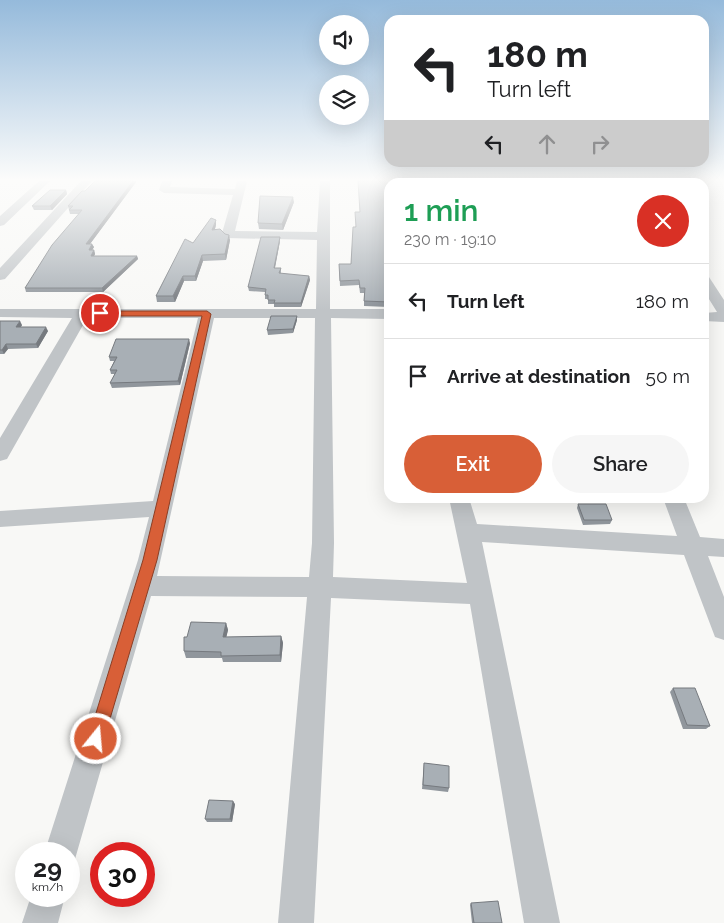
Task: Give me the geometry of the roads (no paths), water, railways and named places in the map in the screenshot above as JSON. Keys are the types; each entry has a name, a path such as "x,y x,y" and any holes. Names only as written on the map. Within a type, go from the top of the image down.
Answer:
{"street":[{"path":"0,276 48,224"},
{"path":"230,224 228,233 230,235 323,236"},
{"path":"296,923 323,543 323,224"},
{"path":"709,288 724,312"},
{"path":"0,313 384,314"},
{"path":"0,454 82,313"},
{"path":"65,842 142,586 207,314"},
{"path":"709,317 724,317"},
{"path":"461,503 473,551 542,923"},
{"path":"676,503 724,629"},
{"path":"0,519 162,508"},
{"path":"468,532 724,548"},
{"path":"142,586 320,587 481,594"},
{"path":"40,923 45,907"}]}
